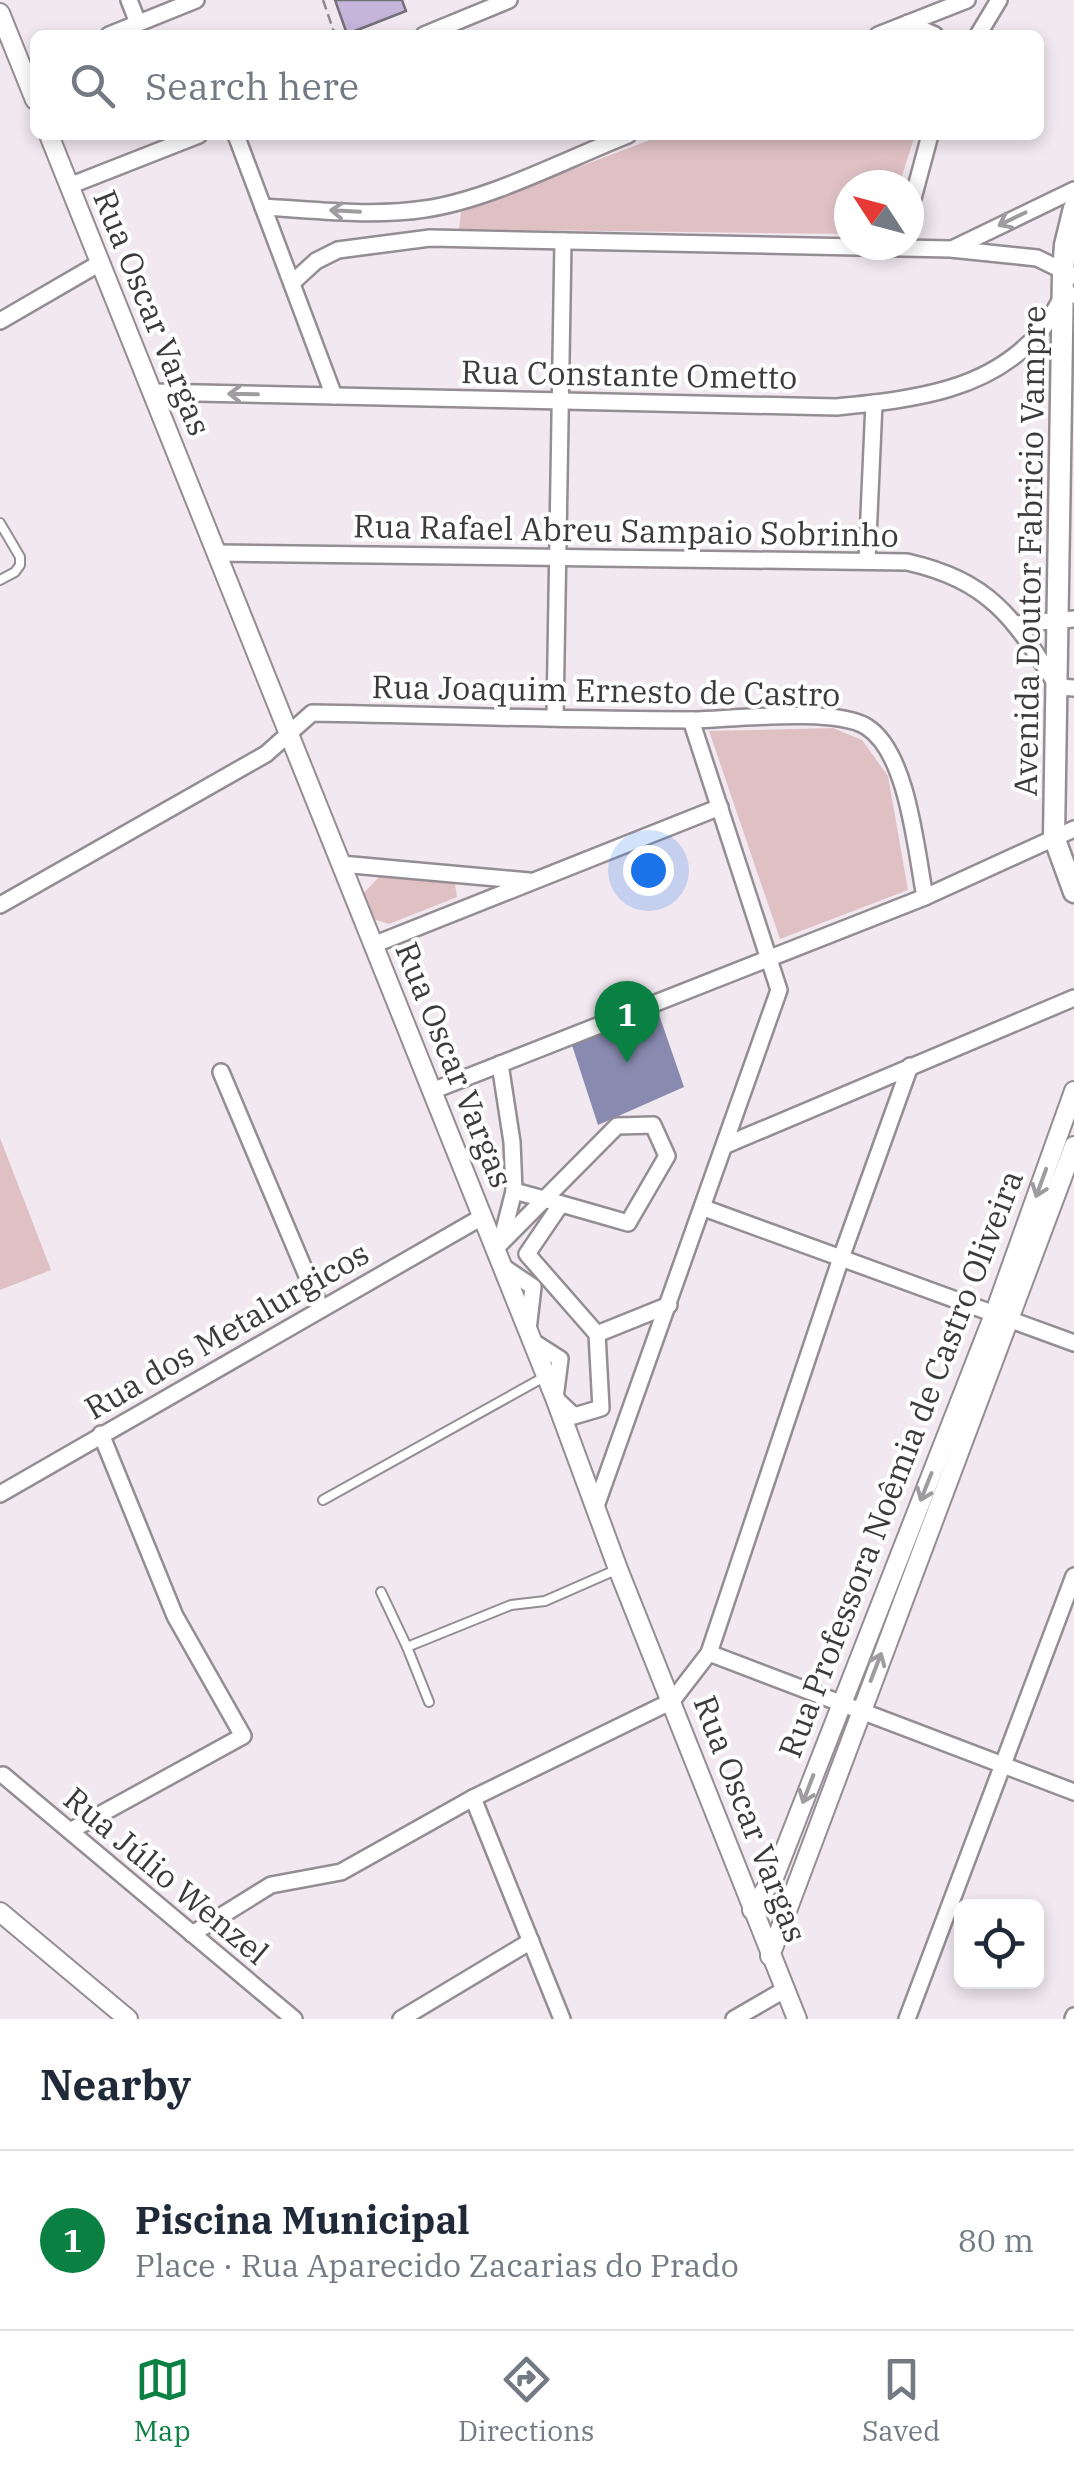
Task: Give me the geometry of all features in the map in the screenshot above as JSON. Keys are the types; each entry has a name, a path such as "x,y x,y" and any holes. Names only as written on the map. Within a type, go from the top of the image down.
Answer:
{"main road":[{"name":"Avenida Doutor Fabricio Vampre","path":"1074,208 1065,245 1069,284 1064,833 1074,892"}],"street":[{"path":"129,0 138,23"},
{"path":"121,30 196,0"},
{"path":"436,30 509,0"},
{"path":"890,30 966,0"},
{"path":"981,30 999,0"},
{"path":"0,13 29,66"},
{"path":"908,23 924,30"},
{"name":"Rua Oscar Vargas","path":"51,140 500,1254 618,1569 797,2019"},
{"path":"69,186 186,140"},
{"path":"238,140 334,396"},
{"path":"264,207 374,212 426,209 474,196 615,140"},
{"path":"921,170 929,140"},
{"path":"950,250 1074,190"},
{"path":"426,209 430,238"},
{"path":"292,283 316,262 338,250 430,238 834,242"},
{"path":"555,717 564,241"},
{"path":"924,245 1026,256 1049,263 1069,284"},
{"path":"0,320 100,263"},
{"name":"Rua Constante Ometto","path":"152,392 837,407 918,398 958,388 1008,362 1040,332 1069,284"},
{"path":"867,561 874,402"},
{"name":"Rua Rafael Abreu Sampaio Sobrinho","path":"216,553 907,562 942,570 977,588 1016,624 1066,688"},
{"path":"1016,624 1066,619"},
{"name":"Rua Joaquim Ernesto de Castro","path":"0,905 266,754 312,713 692,720 835,717 867,727 886,747 898,769 925,896"},
{"path":"595,1509 779,990 692,720"},
{"path":"374,945 720,807"},
{"path":"432,1091 925,896 1064,833"},
{"path":"341,864 532,882"},
{"path":"726,1145 1074,998"},
{"path":"500,1064 512,1142 514,1191 500,1254"},
{"path":"192,1934 271,1885 342,1872 472,1798 672,1701 709,1653 910,1066"},
{"path":"221,1072 321,1309"},
{"name":"Rua Professora Noêmia de Castro Oliveira","path":"770,1956 1002,1315 1074,1091"},
{"path":"500,1254 543,1199 616,1126 653,1125 667,1156 628,1223 562,1204 543,1199 514,1191"},
{"name":"Rua Professora Noêmia de Castro Oliveira","path":"752,1910 775,1876 841,1702 1074,1146"},
{"path":"530,1336 560,1359 555,1398 574,1416 600,1408 598,1334 527,1254 562,1204"},
{"path":"704,1208 1074,1343"},
{"name":"Rua dos Metalurgicos","path":"0,1494 482,1217"},
{"path":"598,1334 668,1305"},
{"path":"70,1832 242,1736 175,1616 102,1434"},
{"path":"906,2019 1074,1576"},
{"path":"709,1653 1074,1792"},
{"name":"Rua Júlio Wenzel","path":"3,1775 294,2019"},
{"path":"472,1798 562,2019"},
{"path":"0,1912 128,2019"},
{"path":"401,2019 531,1941"},
{"path":"734,2019 784,1990"}],"lane":[{"path":"0,522 20,557 20,565 0,580"},
{"path":"323,1500 546,1376"},
{"path":"407,1648 511,1605 545,1602 618,1569"},
{"path":"381,1592 429,1702"}],"path":[{"path":"323,0 334,30"}],"shaded area":[{"path":"650,140 913,140 904,170 834,170 834,234 459,229 461,212"},
{"path":"833,728 862,740 888,776 908,890 780,939 709,731"},
{"path":"379,877 455,884 457,897 389,924 373,919 363,894"},
{"path":"0,1138 51,1270 0,1290"}],"water":[{"path":"656,1006 684,1087 598,1125 570,1039"}],"building":[{"path":"335,0 402,0 406,11 357,30 346,30"}],"place":[{"name":"Piscina Municipal","path":"627,1063"}]}
